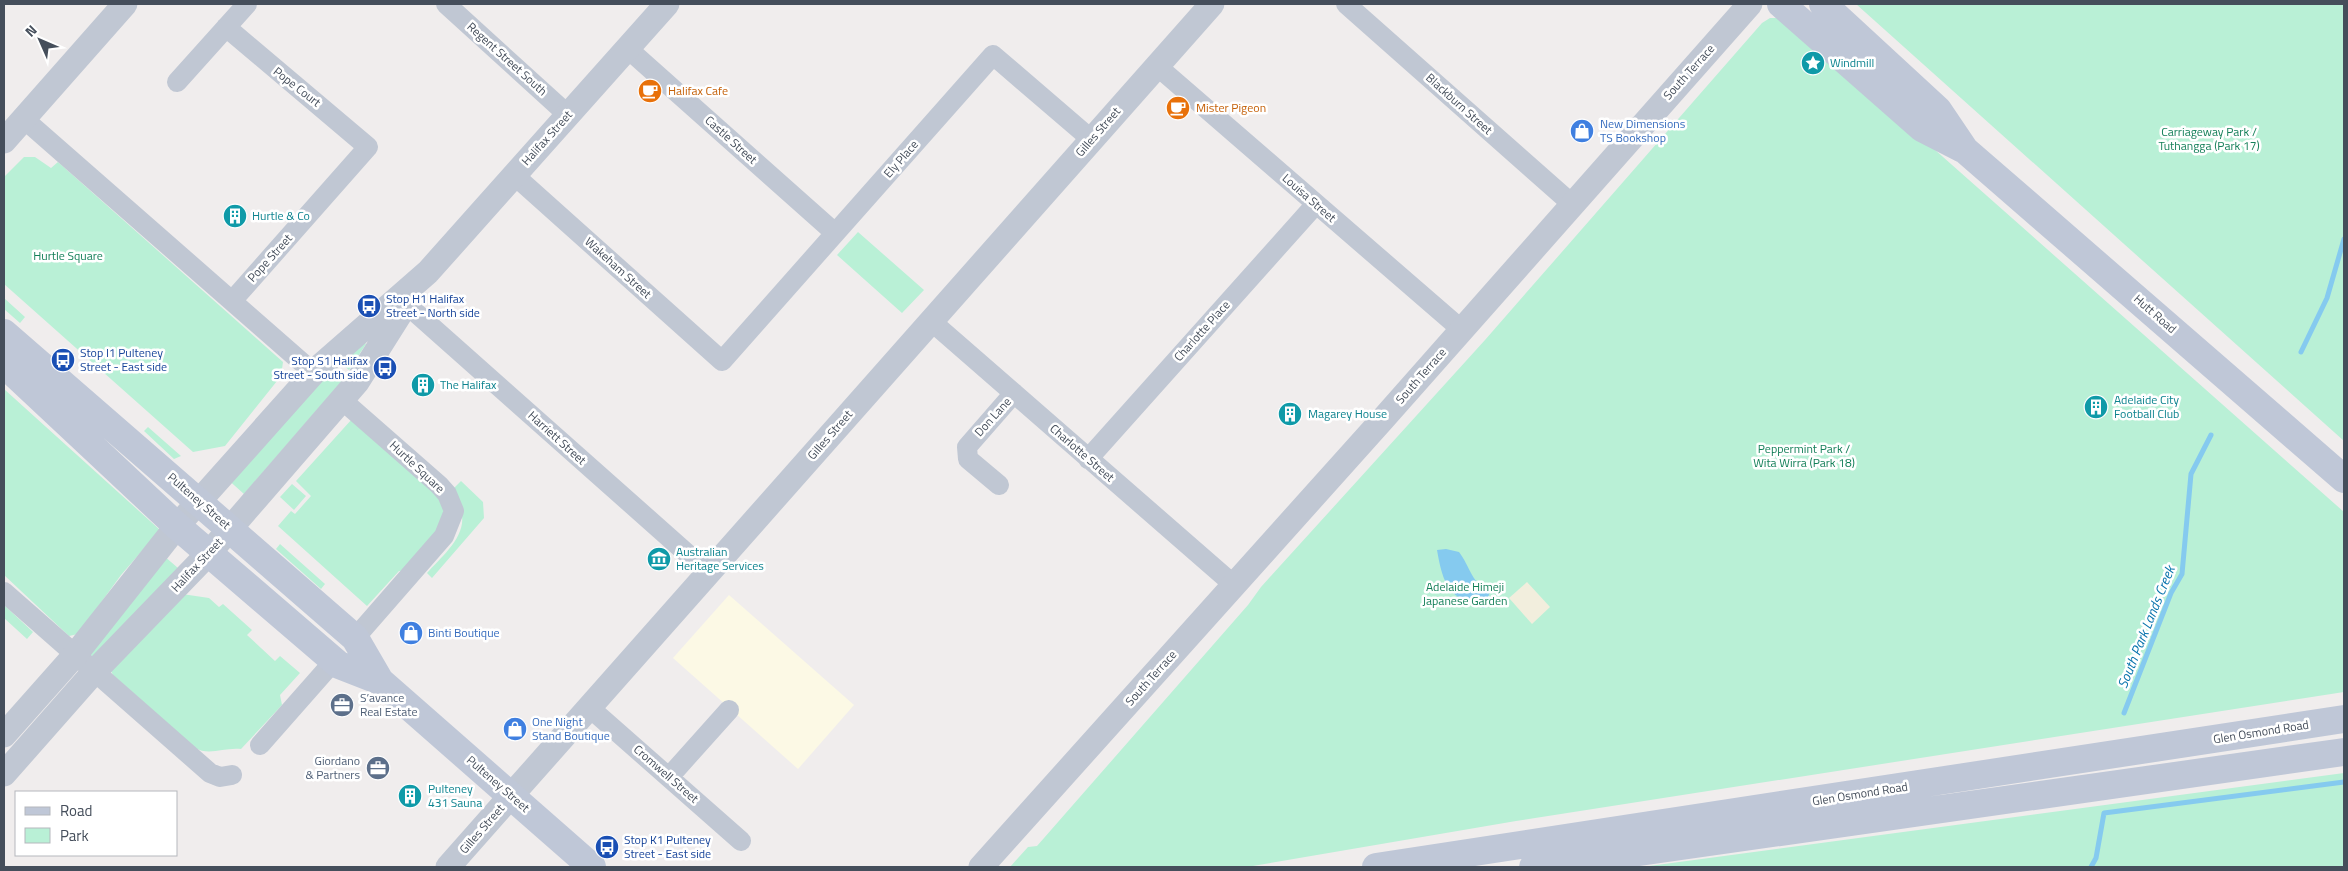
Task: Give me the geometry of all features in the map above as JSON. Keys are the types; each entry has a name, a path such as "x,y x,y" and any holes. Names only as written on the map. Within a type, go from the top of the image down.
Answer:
{"main road":[{"name":"Hutt Road","path":"1781,4 1922,128 1965,150 2344,479"},
{"name":"Hutt Road","path":"1823,4 1938,110 1965,150"},
{"name":"Pulteney Street","path":"4,333 355,638 380,681 592,867"},
{"name":"Pulteney Street","path":"4,364 177,526 334,660 340,665 380,681"},
{"name":"Glen Osmond Road","path":"1376,867 2344,719"},
{"name":"Glen Osmond Road","path":"1532,867 2344,752"},
{"path":"1992,774 1995,800"}],"street":[{"path":"4,141 125,4"},
{"path":"178,82 247,4"},
{"name":"Regent Street South","path":"446,4 568,115"},
{"name":"Halifax Street","path":"4,735 75,655 177,526 314,373 428,272 667,4"},
{"name":"Gilles Street","path":"448,867 1212,4"},
{"name":"Blackburn Street","path":"1346,4 1572,204"},
{"name":"South Terrace","path":"981,867 1462,330 1750,4"},
{"name":"Pope Court","path":"226,27 368,147"},
{"name":"Castle Street","path":"627,48 835,233"},
{"name":"Ely Place","path":"722,360 993,54 1092,140"},
{"name":"Louisa Street","path":"1157,66 1462,330"},
{"path":"24,119 314,373"},
{"name":"Pope Street","path":"232,301 368,147"},
{"name":"Wakeham Street","path":"514,175 722,360"},
{"name":"Charlotte Place","path":"1088,458 1316,204"},
{"name":"Halifax Street","path":"4,774 94,672 209,553 342,400 357,382 428,272"},
{"name":"Harriett Street","path":"406,304 709,573"},
{"name":"Charlotte Street","path":"931,321 1234,585"},
{"name":"Don Lane","path":"999,485 968,459 967,447 1014,393"},
{"name":"Hurtle Square","path":"342,400 439,485 447,494 454,512 444,536 355,638"},
{"path":"4,592 210,773 220,778 232,776"},
{"path":"260,744 334,660"},
{"name":"Cromwell Street","path":"590,708 741,841"},
{"path":"669,777 729,710"},
{"name":"South Terrace","path":"996,867 1009,835"}],"shaded area":[{"path":"729,595 854,705 798,769 673,658"}],"green space":[{"name":"Carriageway Park / Tuthangga (Park 17)","path":"1856,4 2344,4 2344,441"},
{"name":"Peppermint Park / Wita Wirra (Park 18)","path":"1770,18 1786,18 2344,512 2344,692 1516,821 1247,867 1010,867 1028,847 1037,846 1248,605 1261,587 1485,340 1762,23"},
{"name":"Hurtle Square","path":"24,157 35,157 51,168 58,162 283,362 281,376 225,446 193,452 4,284 4,177"},
{"path":"858,232 924,290 902,313 837,255"},
{"path":"4,298 25,317 20,323 4,309"},
{"path":"363,341 366,344 349,370 340,362"},
{"path":"331,370 343,380 244,494 225,477"},
{"path":"4,389 160,530 121,575 78,634 69,636 4,575"},
{"path":"352,419 442,499 445,524 407,571 399,571 367,606 278,526 291,511 295,514 311,496 296,481"},
{"path":"148,427 181,456 174,459 144,431"},
{"path":"461,481 483,502 484,518 432,578 427,573 456,540 460,532 462,516 454,488"},
{"path":"292,484 306,496 294,510 280,497"},
{"path":"280,544 325,584 321,589 276,549"},
{"path":"164,556 185,574 94,658 88,653"},
{"path":"182,594 209,598 219,607 223,604 252,630 247,635 275,661 280,656 300,673 280,695 282,705 241,749 206,751 195,748 113,675 110,669"},
{"path":"4,605 33,632 27,639 4,618"},
{"path":"2344,773 2344,867 1642,867"}],"sand":[{"path":"1527,582 1550,607 1532,624 1509,598"}],"water":[{"path":"1446,549 1459,552 1475,580 1490,591 1485,608 1463,600 1450,589 1442,573 1437,550"}],"waterway":[{"name":"South Park Lands Creek","path":"2301,352 2327,298 2344,239"},
{"name":"South Park Lands Creek","path":"2124,713 2171,593 2182,574 2191,474 2211,435"},
{"path":"2091,867 2096,858 2104,813 2344,782"}],"place":[{"name":"Windmill","path":"1813,63"},
{"name":"Halifax Cafe","path":"650,91"},
{"name":"Mister Pigeon","path":"1178,108"},
{"name":"New Dimensions TS Bookshop","path":"1582,131"},
{"name":"Hurtle & Co","path":"235,216"},
{"name":"Stop H1 Halifax Street - North side","path":"369,306"},
{"name":"Stop I1 Pulteney Street - East side","path":"63,360"},
{"name":"Stop S1 Halifax Street - South side","path":"385,368"},
{"name":"The Halifax","path":"423,385"},
{"name":"Adelaide City Football Club","path":"2096,407"},
{"name":"Magarey House","path":"1290,414"},
{"name":"Australian Heritage Services","path":"659,559"},
{"name":"Binti Boutique","path":"411,633"},
{"name":"S’avance Real Estate","path":"342,705"},
{"name":"One Night Stand Boutique","path":"515,729"},
{"name":"Giordano & Partners","path":"378,768"},
{"name":"Pulteney 431 Sauna","path":"410,796"},
{"name":"Stop K1 Pulteney Street - East side","path":"607,847"}],"park label":[{"name":"Adelaide Himeji Japanese Garden","path":"1465,594"}]}
